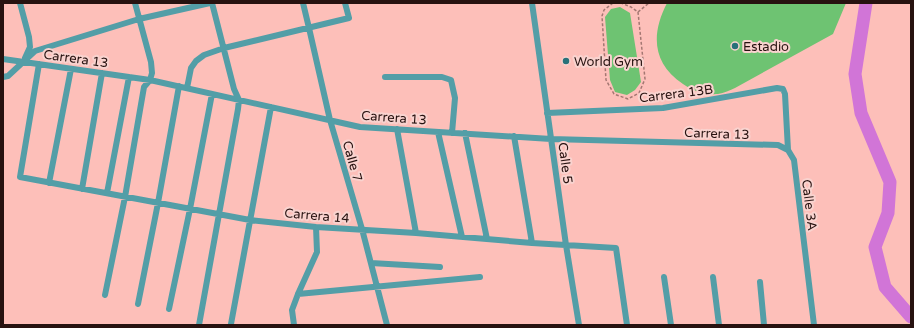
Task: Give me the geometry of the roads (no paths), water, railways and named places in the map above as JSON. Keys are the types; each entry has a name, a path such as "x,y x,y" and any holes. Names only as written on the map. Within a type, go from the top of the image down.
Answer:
{"street":[{"path":"20,3 29,37 30,47 23,61"},
{"path":"105,295 125,197 144,87 150,80 152,74 151,62 135,3"},
{"path":"3,77 8,76 35,51 139,19 211,3 234,89 239,100 199,325"},
{"name":"Calle 7","path":"303,3 330,120 362,230 387,325"},
{"path":"187,88 191,68 196,61 204,55 224,48 349,18 345,3"},
{"name":"Calle 5","path":"532,3 566,245 579,325"},
{"name":"Carrera 13","path":"3,59 150,80 360,126 551,139 778,145 788,150"},
{"name":"Carrera 14","path":"39,64 20,177 250,220 316,227 616,248 627,325"},
{"path":"49,183 71,69"},
{"path":"82,189 102,73"},
{"path":"107,193 129,77"},
{"path":"385,77 442,78 451,80 455,98 452,132"},
{"path":"138,304 179,86"},
{"name":"Carrera 13B","path":"548,113 663,108 777,88 783,89"},
{"name":"Calle 3A","path":"783,89 785,94 788,150 794,160 814,325"},
{"path":"169,309 212,94"},
{"path":"231,324 271,107"},
{"path":"397,129 416,233"},
{"path":"438,132 462,237"},
{"path":"465,133 487,239"},
{"path":"514,136 532,243"},
{"path":"294,325 292,310 317,252 316,227"},
{"path":"371,263 440,267"},
{"path":"298,294 480,276"},
{"path":"664,277 671,325"},
{"path":"713,277 720,325"},
{"path":"760,282 764,325"}],"waterway":[{"path":"866,3 855,74 861,113 890,182 888,213 875,247 885,287 911,317"}],"place":[{"name":"Estadio","path":"735,46"},
{"name":"World Gym","path":"566,61"}]}
